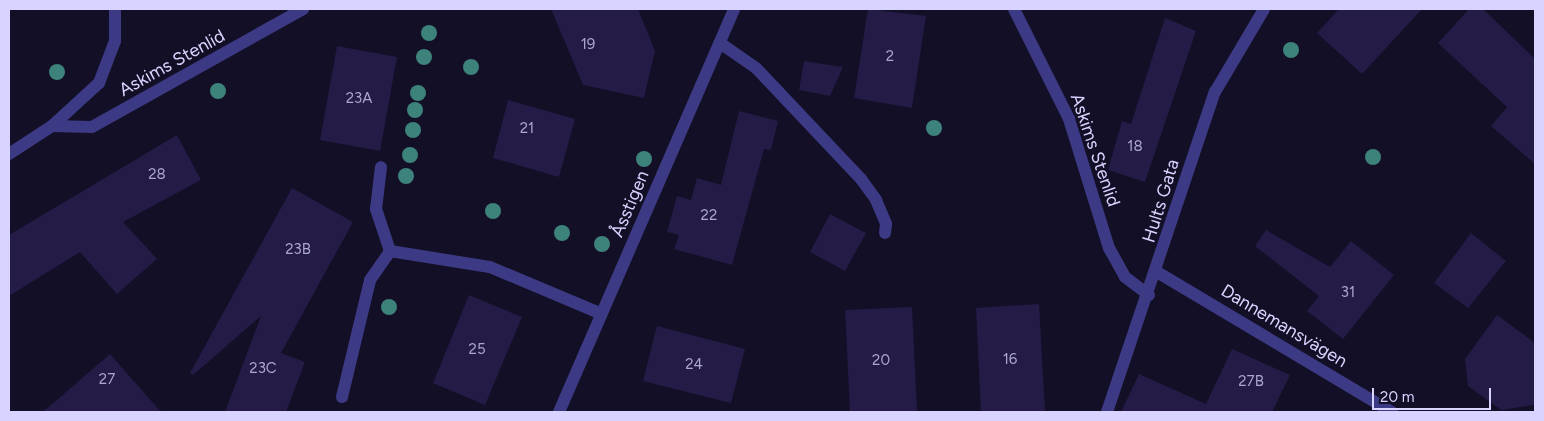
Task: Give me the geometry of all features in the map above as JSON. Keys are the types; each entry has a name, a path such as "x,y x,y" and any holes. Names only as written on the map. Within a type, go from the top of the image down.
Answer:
{"street":[{"path":"9,154 52,126 99,83 115,41 115,9"},
{"name":"Askims Stenlid","path":"52,126 92,127 303,9"},
{"name":"Åsstigen","path":"559,412 734,9"},
{"name":"Askims Stenlid","path":"1014,9 1069,119 1109,248 1125,277 1149,295"},
{"name":"Hults Gata","path":"1107,412 1157,272 1215,92 1264,9"},
{"path":"720,43 762,74 861,179 876,200 886,224 885,233"},
{"path":"381,167 376,208 390,251"},
{"path":"390,251 490,267 602,314"},
{"path":"342,397 370,280 390,251"},
{"name":"Dannemansvägen","path":"1157,272 1392,412"}],"building":[{"path":"551,9 638,9 655,51 644,98 583,85"},
{"path":"868,9 926,16 912,108 854,98"},
{"path":"1339,9 1422,9 1362,74 1317,33"},
{"path":"1469,9 1483,9 1535,59 1535,164 1491,126 1507,107 1438,43"},
{"path":"1165,18 1196,31 1145,182 1108,170 1122,121 1131,124"},
{"path":"337,46 397,57 380,151 320,140"},
{"path":"804,61 843,67 830,96 799,90"},
{"path":"508,100 575,119 559,177 493,158"},
{"path":"739,111 778,121 771,150 764,149 732,265 674,249 679,235 667,232 677,196 691,200 697,178 721,185"},
{"path":"177,135 201,180 123,222 157,259 117,294 80,252 9,296 9,235"},
{"path":"292,188 353,222 281,353 305,362 286,412 225,412 261,316 193,375 190,373"},
{"path":"830,214 866,233 845,271 810,252"},
{"path":"1266,230 1330,267 1351,241 1394,275 1343,339 1307,311 1319,296 1255,246"},
{"path":"1471,233 1506,261 1468,308 1434,283"},
{"path":"469,295 522,317 485,405 433,383"},
{"path":"1039,304 1045,412 981,412 976,308"},
{"path":"912,307 917,412 850,412 845,310"},
{"path":"1497,315 1535,343 1535,405 1501,410 1468,386 1465,359"},
{"path":"657,326 745,349 731,403 643,381"},
{"path":"1232,349 1290,375 1272,412 1121,412 1139,374 1206,404"},
{"path":"110,354 161,412 43,412"}]}
